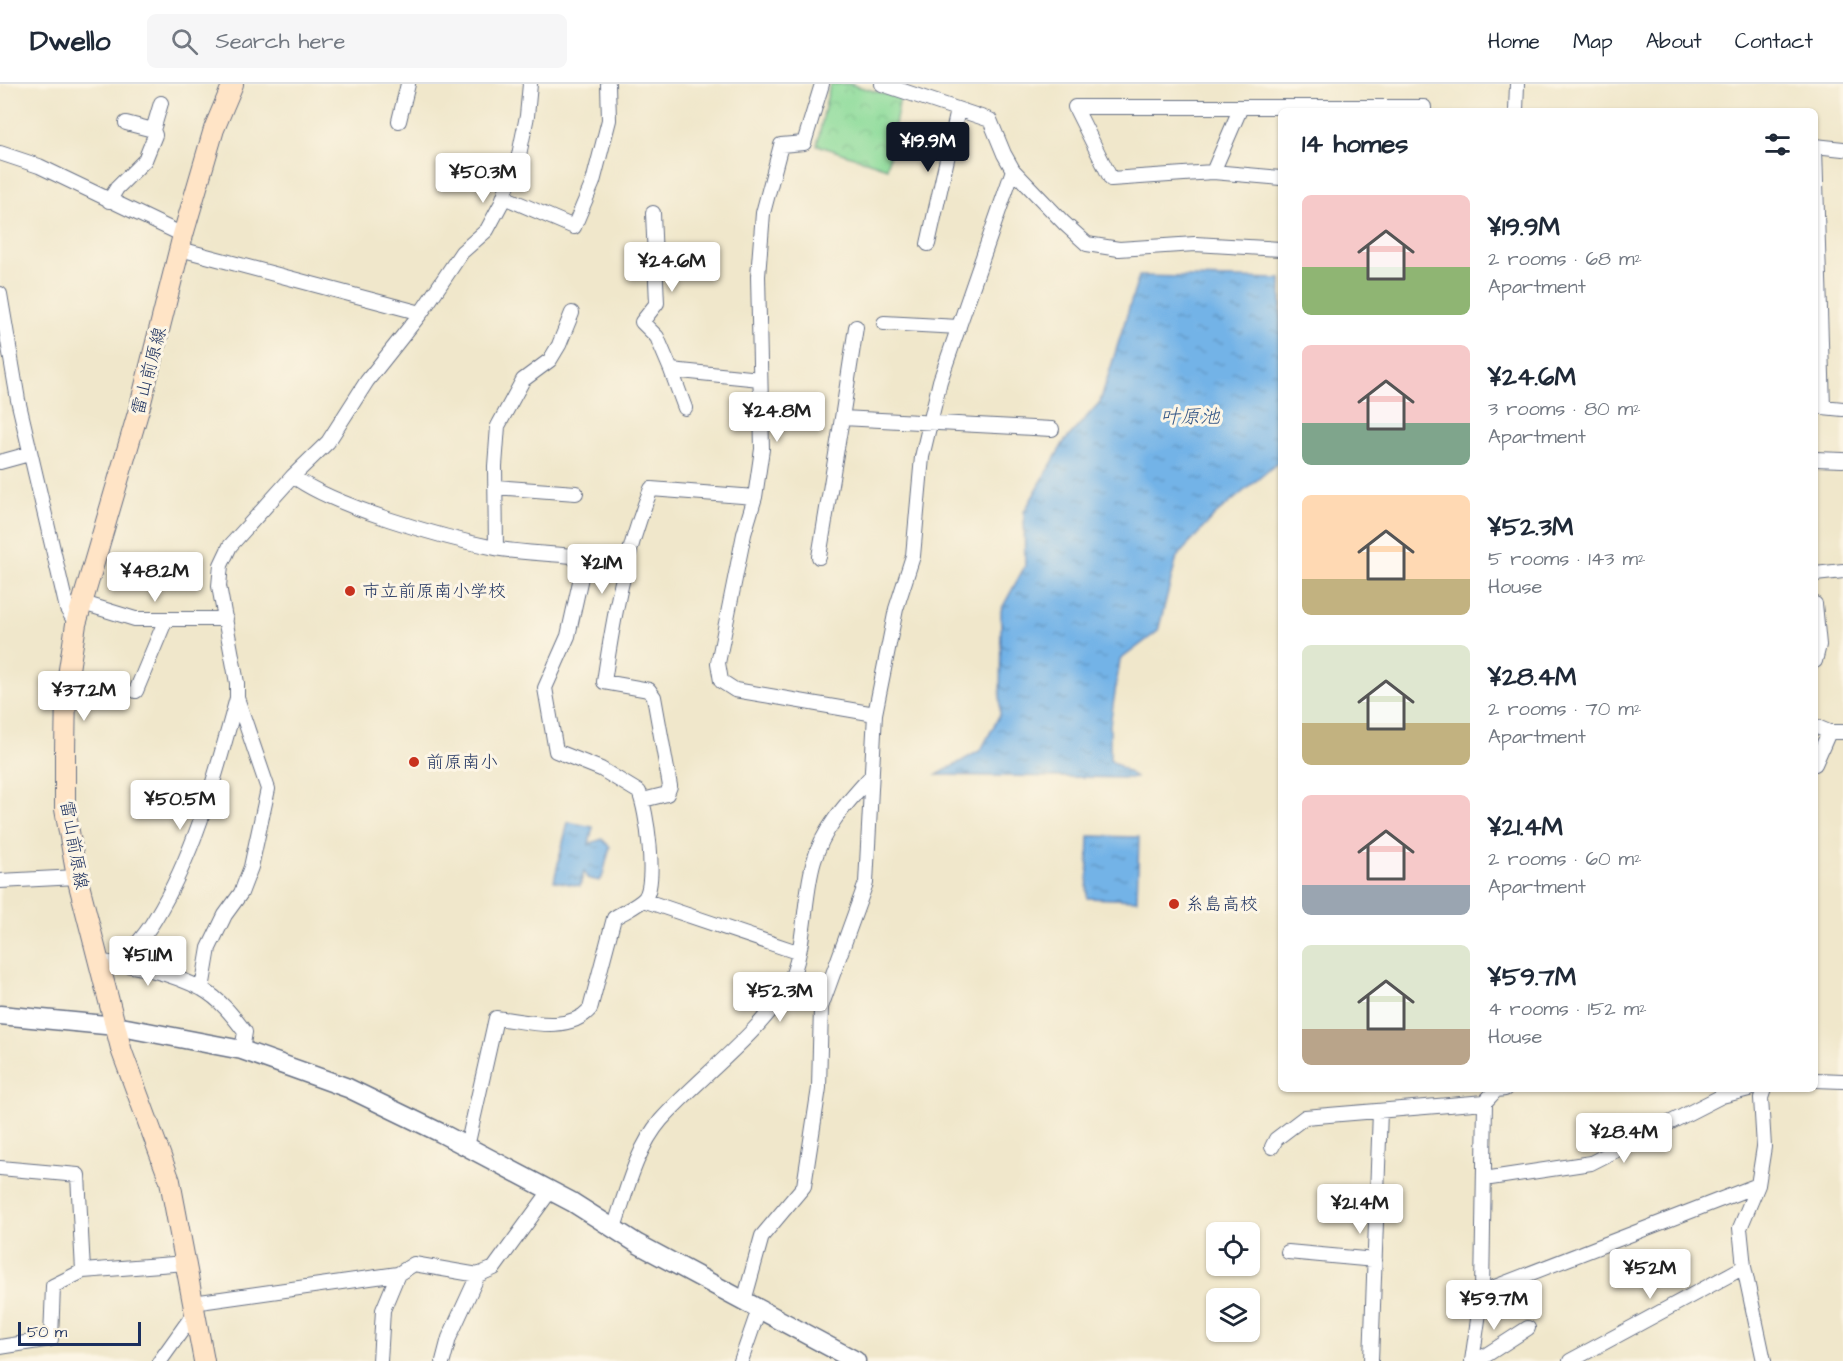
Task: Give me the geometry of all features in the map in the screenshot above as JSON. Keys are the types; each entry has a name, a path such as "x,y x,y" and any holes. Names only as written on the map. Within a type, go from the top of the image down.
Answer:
{"main road":[{"name":"雷山前原線","path":"204,1361 170,1181 122,1052 77,877 65,809 66,689 76,624 140,406 181,242 214,129 233,84"}],"street":[{"path":"399,121 408,84"},
{"path":"121,963 155,920 193,841 213,786 237,698 237,683 219,586 221,565 230,546 293,476 328,442 367,381 421,313 462,252 488,230 504,196 524,134 530,84"},
{"path":"504,196 574,227 593,182 609,120 608,84"},
{"path":"822,84 804,143 781,145 763,213 758,276 762,449 755,497 744,534 718,663 721,681 735,690 875,714"},
{"path":"882,84 990,120 1013,170 1087,244 1119,249 1195,244 1278,249"},
{"path":"1516,108 1517,84"},
{"path":"109,201 117,188 145,160 155,135 153,130 161,103"},
{"path":"1278,178 1213,172 1111,179 1075,107 1424,108"},
{"path":"1213,172 1241,107"},
{"path":"928,244 958,110"},
{"path":"126,123 153,130"},
{"path":"1818,147 1843,149"},
{"path":"0,153 39,166 109,201 181,242 421,313"},
{"path":"741,1361 762,1236 804,1186 819,1088 821,1007 866,883 875,714 896,609 913,556 922,457 940,381 1013,170"},
{"path":"653,213 657,303 642,322 657,337 685,408"},
{"path":"1818,244 1823,407 1843,408"},
{"path":"1,302 29,454 67,609 76,624"},
{"path":"496,548 495,487 498,426 523,380 549,360 559,345 572,313"},
{"path":"884,322 959,327"},
{"path":"819,557 856,327"},
{"path":"671,370 760,379"},
{"path":"842,418 1052,429"},
{"path":"0,462 29,454"},
{"path":"1818,459 1843,460"},
{"path":"293,476 304,485 363,509 496,548 572,555 583,568 568,636 545,688 556,751 601,769 633,786 643,800 651,855 647,894 643,900 614,918 590,1009 581,1019 556,1024 496,1018 467,1148"},
{"path":"495,487 576,492"},
{"path":"643,800 667,794 670,786 654,697 649,690 604,682 616,601 633,533 651,489 755,497"},
{"path":"1818,574 1843,571"},
{"path":"83,603 135,619 226,619"},
{"path":"136,691 166,619"},
{"path":"202,989 209,948 225,915 241,893 251,867 268,789 237,698"},
{"path":"1818,727 1836,732 1818,760"},
{"path":"614,1228 642,1151 659,1122 769,1011 789,983 814,860 831,822 872,775"},
{"path":"0,881 77,877"},
{"path":"643,900 797,952"},
{"path":"99,962 133,964 202,989 228,1010 244,1032 242,1050"},
{"path":"0,1015 116,1026 242,1050 348,1088 550,1191 850,1360"},
{"path":"1818,1080 1843,1080"},
{"path":"1472,1361 1482,1292 1485,1102 1494,1092"},
{"path":"1484,1179 1591,1163 1722,1096 1737,1092"},
{"path":"1761,1360 1744,1267 1740,1228 1758,1185 1764,1147 1761,1098 1763,1092"},
{"path":"1272,1147 1276,1139 1305,1117 1485,1102"},
{"path":"1371,1361 1380,1111"},
{"path":"0,1168 78,1175 83,1270"},
{"path":"1482,1292 1758,1185"},
{"path":"160,1361 194,1308 398,1274 414,1264 478,1275 494,1268 550,1191"},
{"path":"1288,1252 1375,1260"},
{"path":"0,1347 51,1339 53,1286 83,1270 186,1263"},
{"path":"1570,1361 1744,1267"},
{"path":"380,1361 383,1310 398,1274"},
{"path":"443,1361 449,1338 478,1275"},
{"path":"1477,1361 1528,1328"}],"green space":[{"path":"830,84 849,84 900,98 887,168 817,145"}],"water":[{"name":"叶原池","path":"1139,276 1278,279 1278,463 1214,516 1177,557 1158,631 1120,660 1110,725 1110,759 1136,778 937,775 981,750 1000,714 1001,610 1025,566 1024,512 1064,442 1100,402"},
{"path":"568,822 593,827 589,844 602,839 610,847 602,878 599,881 587,878 584,871 580,886 554,881"},
{"path":"1089,836 1139,837 1137,900 1087,898"}],"place":[{"name":"市立前原南小学校","path":"350,591"},
{"name":"前原南小","path":"414,762"},
{"name":"糸島高校","path":"1174,904"}]}
